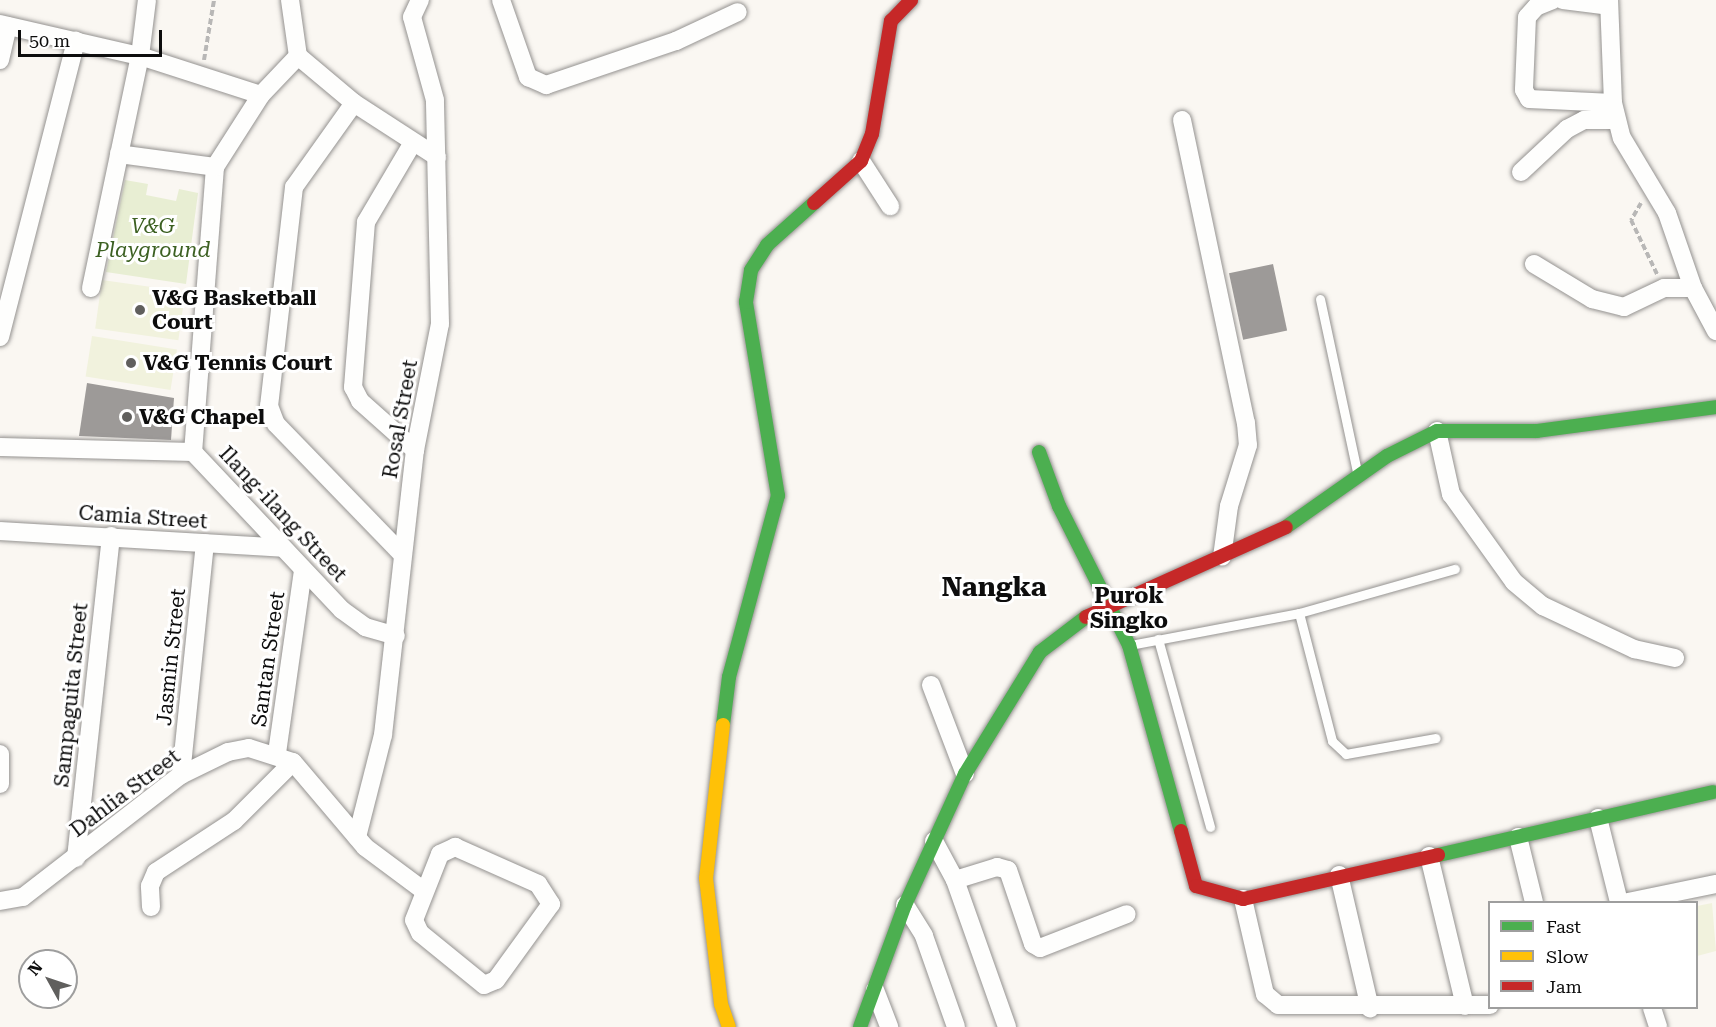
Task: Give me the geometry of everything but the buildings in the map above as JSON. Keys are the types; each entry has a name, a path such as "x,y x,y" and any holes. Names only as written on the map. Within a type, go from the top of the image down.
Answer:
{"street":[{"path":"91,288 140,56 147,0"},
{"path":"290,0 298,56 354,103 412,144 437,157"},
{"path":"501,0 528,76 546,85 676,41 738,12"},
{"path":"729,1027 721,1004 706,878 710,823 729,677 778,496 746,302 751,270 767,245 861,161 872,134 891,21 911,0"},
{"path":"1553,0 1536,7 1527,17 1524,90 1529,99 1614,111"},
{"path":"1563,0 1609,3 1614,111 1654,189 1693,288 1716,331"},
{"name":"Rosal Street","path":"357,837 383,735 396,636 402,554 415,450 440,324 435,100 412,17 417,4"},
{"path":"0,60 4,25 140,56 261,95"},
{"path":"0,337 76,41"},
{"name":"Ilang-ilang Street","path":"298,56 261,95 214,167 193,452 303,571 365,627 396,636"},
{"path":"354,103 294,186 269,406 276,424 402,554"},
{"path":"1521,172 1567,129 1584,120 1614,111"},
{"path":"1182,120 1246,423 1248,445 1229,506 1222,557"},
{"path":"412,144 366,222 353,387 360,401 415,450"},
{"path":"118,153 214,167"},
{"path":"861,161 890,206"},
{"path":"1534,264 1592,299 1624,307 1664,288 1693,288"},
{"path":"860,1027 905,905 965,774 1040,652 1071,624 1300,521 1387,456 1437,431 1537,431 1716,407"},
{"path":"1437,431 1451,494 1514,582 1543,606 1623,644 1675,658"},
{"path":"0,447 193,452"},
{"path":"1039,452 1059,506 1129,645 1196,886 1243,899 1339,875 1713,792"},
{"name":"Camia Street","path":"0,531 282,548"},
{"name":"Sampaguita Street","path":"76,858 111,536"},
{"name":"Jasmin Street","path":"181,775 205,543"},
{"name":"Santan Street","path":"285,758 303,571"},
{"path":"931,686 965,774"},
{"name":"Dahlia Street","path":"0,901 22,897 76,858 181,775 228,752 249,748 285,758"},
{"path":"0,754 0,784"},
{"path":"151,907 150,886 156,872 234,821 285,758 357,837 423,890"},
{"path":"1598,818 1619,901"},
{"path":"1518,837 1534,901"},
{"path":"934,841 955,880 1007,1027"},
{"path":"455,847 538,884 551,904 496,980 484,985 416,927 423,890 440,854 455,847"},
{"path":"1429,856 1465,1006"},
{"path":"955,880 997,867 1008,870 1033,944 1040,948 1127,915"},
{"path":"1339,875 1370,1008"},
{"path":"1637,901 1716,884"},
{"path":"1243,899 1265,994 1272,1001 1288,1007 1488,1005"},
{"path":"905,905 924,936 956,1027"},
{"path":"875,990 889,1027"},
{"path":"1652,1009 1658,1027"}],"lane":[{"path":"1320,299 1358,478"},
{"path":"1129,645 1299,613 1455,569"},
{"path":"1299,613 1332,741 1346,754 1436,738"},
{"path":"1158,639 1210,828"}],"path":[{"path":"201,76 214,0"},
{"path":"1654,189 1632,219 1664,288"}],"green space":[{"name":"V&G Playground","path":"125,180 148,184 146,195 176,201 179,189 198,193 186,284 106,272"},
{"name":"V&G Basketball Court","path":"102,280 185,292 178,340 95,329"},
{"name":"V&G Tennis Court","path":"92,336 177,349 171,390 86,376"},
{"path":"1712,903 1716,951 1698,956 1698,906"}],"traffic: fast":[{"path":"723,725 729,677 778,496 746,302 751,270 767,245 814,203"},
{"path":"1286,527 1387,456 1437,431 1537,431 1716,407"},
{"path":"1039,452 1059,506 1129,645 1181,831"},
{"path":"860,1027 905,905 965,774 1040,652 1086,617"},
{"path":"1438,855 1713,792"}],"traffic: slow":[{"path":"723,725 706,878 721,1004 729,1027"}],"traffic: jam":[{"path":"814,203 861,161 872,134 891,21 911,0"},
{"path":"1086,617 1286,527"},
{"path":"1181,831 1196,886 1243,899 1438,855"}],"place":[{"name":"V&G Basketball Court","path":"140,310"},
{"name":"V&G Tennis Court","path":"131,363"},
{"name":"V&G Chapel","path":"127,417"}],"district":[{"name":"Nangka","path":"994,588"},
{"name":"Purok Singko","path":"1129,608"}]}
